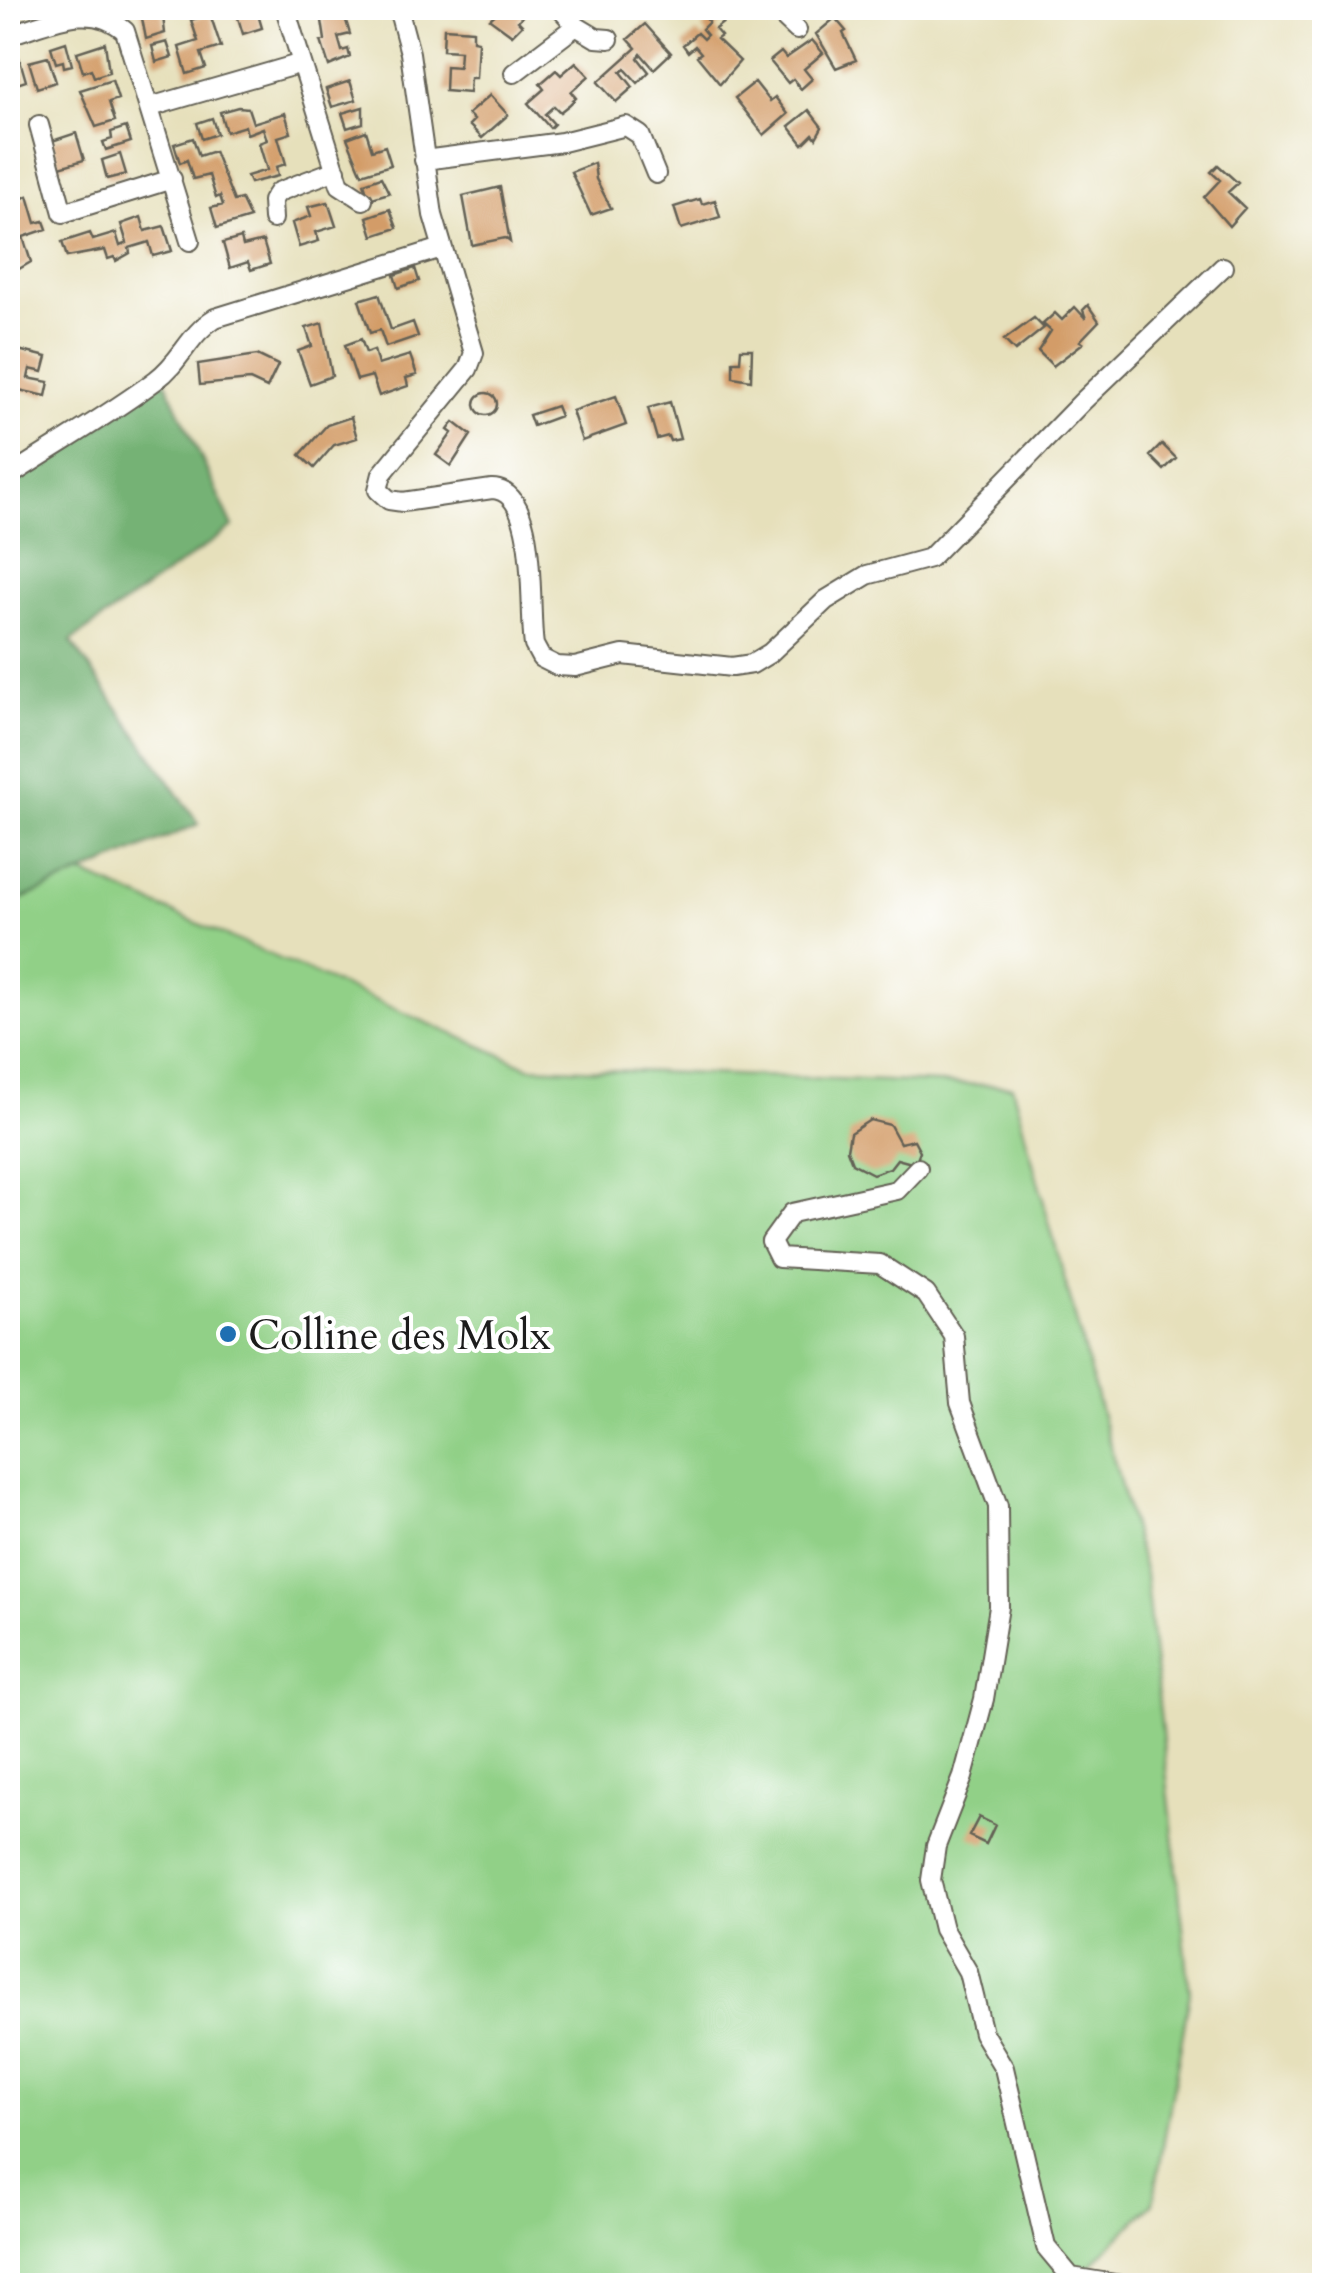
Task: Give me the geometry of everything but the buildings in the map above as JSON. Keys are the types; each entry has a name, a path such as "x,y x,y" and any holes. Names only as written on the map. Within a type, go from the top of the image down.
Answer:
{"street":[{"path":"286,8 340,184 363,200"},
{"path":"398,8 410,53 424,160 442,248 473,360 382,474 378,490 389,500 403,502 492,490 508,492 523,516 534,645 541,658 556,666 575,666 623,655 732,667 752,664 770,653 826,600 867,575 930,558 1082,402 1223,267"},
{"path":"560,8 576,26 596,38 610,39"},
{"path":"774,8 797,30"},
{"path":"8,35 91,10 111,17 126,30 190,240"},
{"path":"514,73 576,26"},
{"path":"150,107 302,64"},
{"path":"39,125 63,213 172,179"},
{"path":"424,160 562,142 626,126 640,135 656,174"},
{"path":"273,219 272,201 278,192 336,170"},
{"path":"8,472 17,470 159,378 181,356 195,330 215,318 442,248"},
{"path":"918,1168 897,1190 792,1213 771,1242 779,1258 880,1264 926,1294 954,1336 960,1404 998,1506 999,1608 984,1699 963,1777 936,1846 931,1880 942,1929 968,1972 983,2033 1004,2068 1046,2248 1071,2277 1128,2286"}],"green space":[{"path":"165,380 233,527 71,641 199,824 8,905 8,489"},
{"path":"8,841 529,1067 1012,1086 1145,1574 1190,1993 1153,2203 1071,2285 8,2285"}],"place":[{"name":"Colline des Molx","path":"228,1334"}]}
